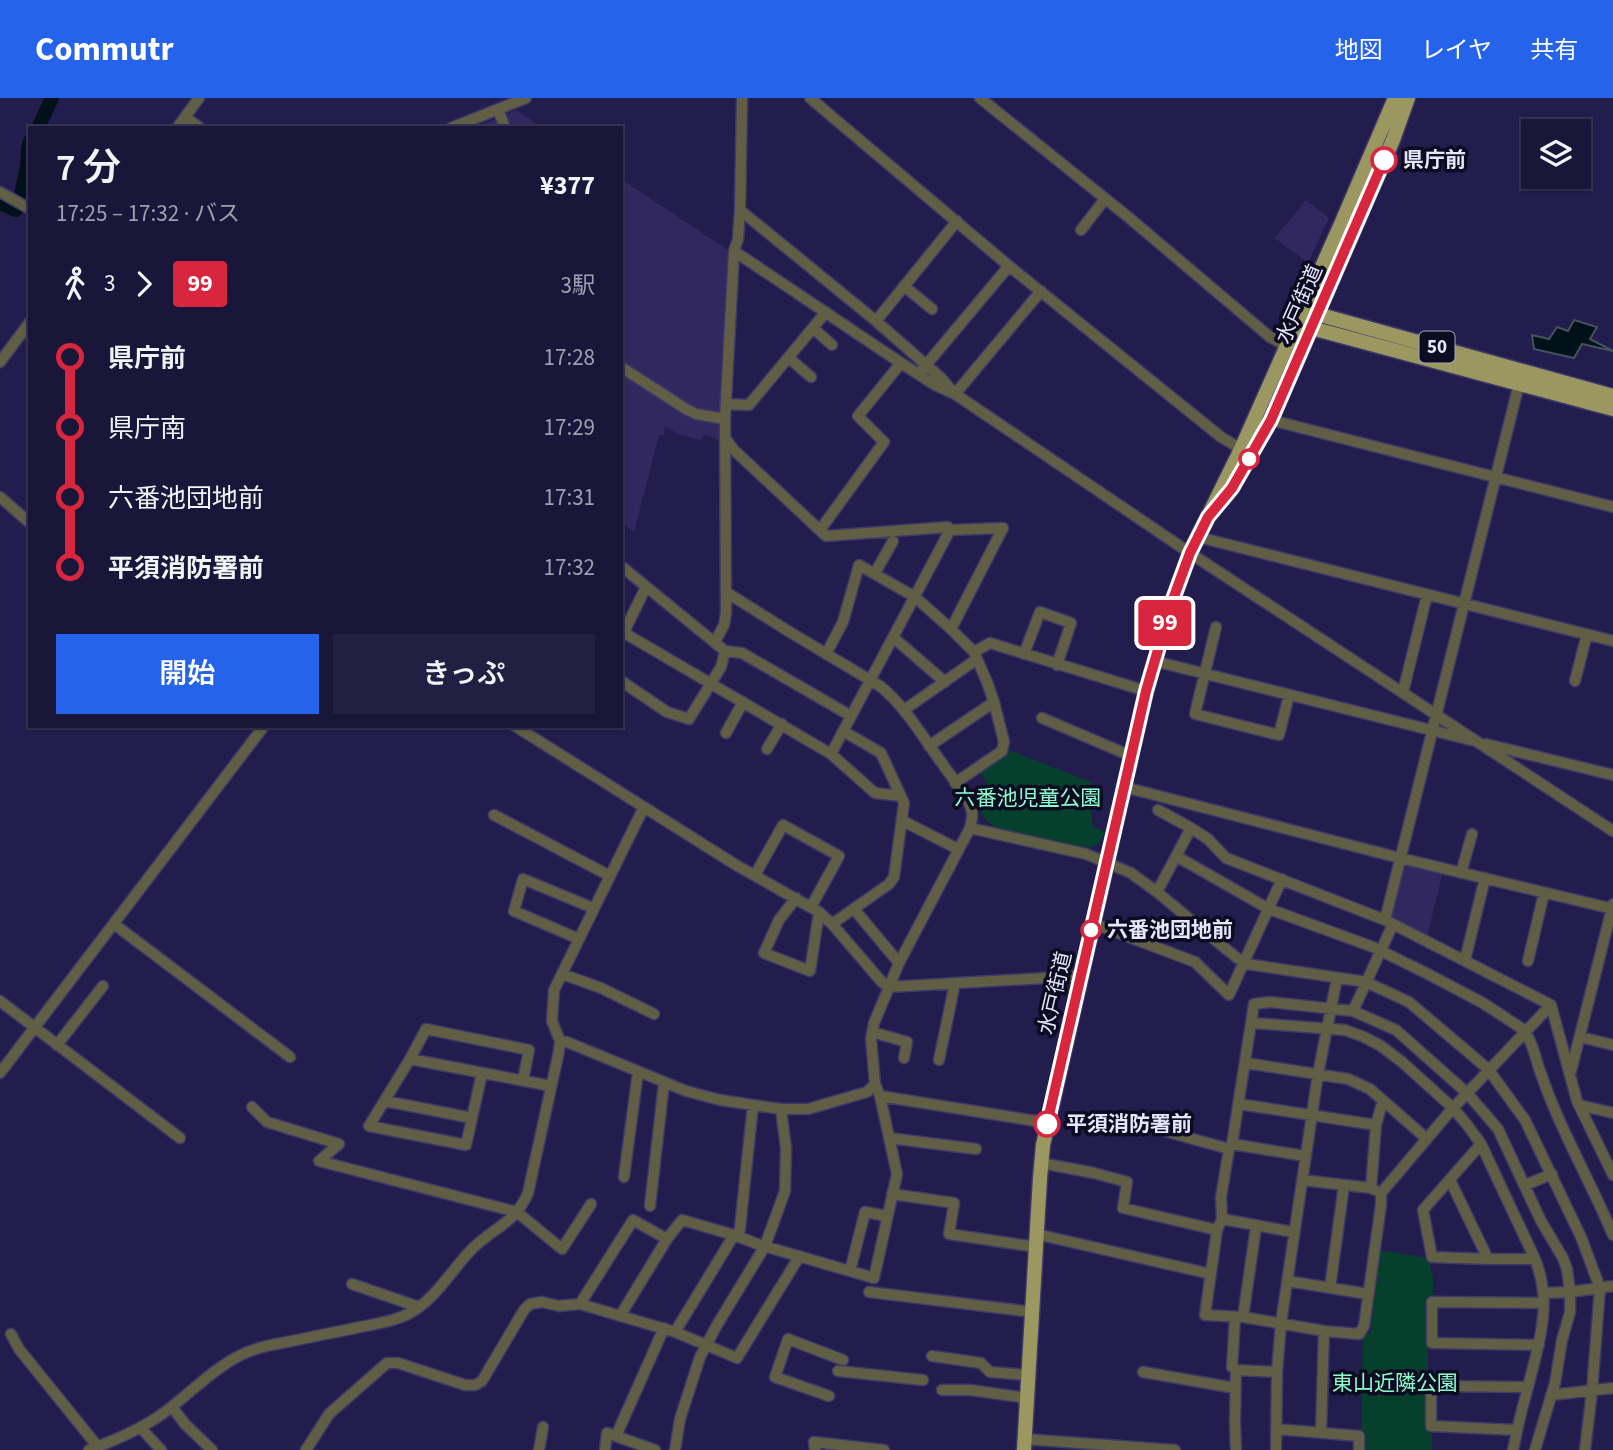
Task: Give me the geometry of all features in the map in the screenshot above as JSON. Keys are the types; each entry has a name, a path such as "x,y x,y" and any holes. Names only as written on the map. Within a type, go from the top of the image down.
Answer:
{"main road":[{"name":"水戸街道","path":"1024,1444 1041,1163 1080,976 1154,661 1190,553 1241,449 1395,109 1408,98"},
{"name":"水戸街道","path":"1208,517 1232,488 1271,420 1314,321 1395,109"},
{"name":"50","path":"1301,314 1314,321 1519,384 1613,409"},
{"name":"50","path":"1314,321 1613,396"}],"street":[{"path":"191,123 200,98"},
{"path":"456,126 526,98"},
{"path":"715,642 724,625 726,613 725,419 734,251 738,239 740,210 742,98"},
{"path":"810,98 1009,266 1221,437 1241,449"},
{"path":"980,98 1270,337 1287,346"},
{"path":"498,110 504,126"},
{"path":"0,192 28,208"},
{"path":"1081,230 1105,199"},
{"path":"740,210 876,321 935,385 955,394 1190,553 1613,831"},
{"path":"876,321 957,221"},
{"path":"734,251 901,363 922,369"},
{"path":"922,369 1009,266"},
{"path":"904,286 932,309"},
{"path":"955,394 1041,291"},
{"path":"726,404 749,405 826,312"},
{"path":"0,362 28,326"},
{"path":"813,328 832,345"},
{"path":"789,358 811,377"},
{"path":"820,530 884,442 858,416 901,363"},
{"path":"623,368 696,414 725,419"},
{"path":"1353,1011 1380,950 1389,922 1400,858 1519,384"},
{"path":"1271,420 1613,507"},
{"path":"726,438 734,450 827,536 948,527 950,530 1003,528 951,629"},
{"path":"1,501 28,521"},
{"path":"831,754 950,530"},
{"path":"1198,537 1613,641"},
{"path":"875,573 893,541"},
{"path":"826,654 843,622 859,565 915,597 951,629 976,656 994,702 1004,742 1003,751 956,783"},
{"path":"623,568 725,651 742,653 851,716"},
{"path":"623,630 646,587"},
{"path":"620,1316 667,1239 682,1220 874,1278 897,1174 875,1084 872,1032 899,963 972,821 972,811 956,783 890,694 726,592"},
{"path":"1402,692 1427,595"},
{"path":"1024,654 1040,612 1071,623 1057,665"},
{"path":"1216,627 1195,714 1279,736 1289,695"},
{"path":"623,633 831,754 875,793 901,796"},
{"path":"1575,681 1587,634"},
{"path":"894,638 945,682"},
{"path":"904,710 945,682 990,643 1146,691"},
{"path":"623,682 667,712 689,719 721,667 725,651"},
{"path":"1154,661 1613,775"},
{"path":"726,733 743,702"},
{"path":"929,747 994,702"},
{"path":"1042,718 1131,755"},
{"path":"767,749 782,724"},
{"path":"0,1073 262,728"},
{"path":"519,728 755,876 815,910 888,987 1080,976"},
{"path":"831,924 889,884 894,877 903,821 904,803 881,752 843,731"},
{"path":"1124,787 1400,858 1613,908 1570,1073"},
{"path":"11,1334 19,1349 94,1449 141,1427 240,1355 267,1346 398,1318 428,1300 471,1250 511,1219 528,1193 560,1041 552,1021 554,990 643,807"},
{"path":"1158,810 1208,839 1226,858 1389,922 1551,1005 1579,1105 1613,1175"},
{"path":"494,815 610,876"},
{"path":"903,821 958,849"},
{"path":"755,876 783,825 839,856 815,910 810,971 764,953 779,920 796,898"},
{"path":"970,828 1086,854 1131,873 1244,962 1257,967 1366,982 1409,1002 1488,1069 1525,1120 1581,1237 1600,1287 1585,1450"},
{"path":"1157,891 1191,828"},
{"path":"1461,873 1472,834"},
{"path":"1176,856 1269,909 1380,950 1483,1003 1526,1032 1550,1102 1613,1235"},
{"path":"1465,960 1485,878"},
{"path":"579,939 514,911 523,880 593,908"},
{"path":"1093,923 1195,962 1229,995 1282,880"},
{"path":"1528,961 1544,893"},
{"path":"854,909 899,963"},
{"path":"114,924 290,1057"},
{"path":"562,974 601,988 654,1014"},
{"path":"1276,1450 1281,1323 1311,1115 1336,978"},
{"path":"939,1060 954,983"},
{"path":"57,1045 103,986"},
{"path":"0,1001 180,1138"},
{"path":"1383,1100 1376,1125 1376,1190 1381,1205 1364,1326 1359,1334 1239,1317 1205,1315 1221,1196 1239,1104 1254,1004 1270,1002 1353,1011 1396,1030 1467,1093 1498,1129 1541,1221 1563,1258 1570,1292 1570,1312 1535,1450"},
{"path":"1376,1190 1551,1005"},
{"path":"1252,1023 1345,1030 1364,1037 1402,1062 1452,1108 1481,1144 1535,1259 1541,1275 1544,1298 1539,1345 1513,1450"},
{"path":"482,1073 466,1145 369,1126 426,1030 529,1050 523,1080"},
{"path":"872,1032 907,1042 904,1058"},
{"path":"1580,1037 1613,1045"},
{"path":"560,1041 664,1083 705,1096 781,1109 808,1109 867,1092 875,1084"},
{"path":"410,1059 551,1086"},
{"path":"1246,1063 1348,1079 1370,1089 1427,1139"},
{"path":"624,1177 638,1072"},
{"path":"650,1206 664,1083"},
{"path":"880,1096 1048,1123"},
{"path":"385,1101 472,1118"},
{"path":"1239,1104 1376,1125"},
{"path":"616,1436 670,1330 737,1236 753,1105"},
{"path":"1579,1105 1613,1113"},
{"path":"252,1107 267,1122 339,1144 319,1161 517,1212 562,1249 591,1204"},
{"path":"675,1450 680,1419 706,1344 765,1247 785,1191 786,1148 781,1109"},
{"path":"1154,1128 1231,1147 1305,1156"},
{"path":"889,1138 976,1149"},
{"path":"1481,1144 1423,1210 1432,1258 1535,1259"},
{"path":"1041,1163 1127,1182 1123,1208 1219,1225 1293,1232"},
{"path":"1525,1185 1552,1174"},
{"path":"1302,1180 1376,1190"},
{"path":"1450,1180 1488,1259"},
{"path":"1330,1287 1343,1185"},
{"path":"892,1194 954,1203 949,1234 1036,1241 1211,1274"},
{"path":"850,1271 865,1212 887,1216"},
{"path":"580,1304 634,1220 667,1239"},
{"path":"1256,1227 1231,1367 1236,1370 1277,1372"},
{"path":"306,1450 329,1414 387,1363 398,1363 465,1385 475,1385 482,1381 530,1304 580,1304 670,1330 737,1358 799,1257"},
{"path":"1287,1281 1368,1294"},
{"path":"352,1284 419,1307"},
{"path":"1539,1345 1432,1343 1432,1302 1544,1298 1613,1286"},
{"path":"869,1292 1033,1312"},
{"path":"1321,1432 1324,1331"},
{"path":"829,1396 775,1377 788,1339 843,1360"},
{"path":"932,1356 981,1363 990,1372 1029,1375"},
{"path":"1236,1370 1236,1450"},
{"path":"838,1371 923,1380"},
{"path":"1143,1373 1235,1388"},
{"path":"1517,1430 1431,1426 1431,1386 1528,1387"},
{"path":"1551,1395 1613,1388"},
{"path":"942,1390 1027,1398"},
{"path":"172,1407 212,1450"},
{"path":"141,1427 161,1450"},
{"path":"539,1450 544,1427"},
{"path":"1276,1429 1359,1436 1359,1450"},
{"path":"605,1450 607,1433 655,1450"},
{"path":"815,1450 814,1442 884,1450"},
{"path":"1024,1444 1175,1450"}],"shaded area":[{"path":"516,110 540,126 477,126"},
{"path":"623,180 728,250 719,440 704,435 701,440 678,434 665,426 664,435 659,435 634,532 623,524"},
{"path":"1306,200 1329,218 1308,263 1275,238"},
{"path":"1403,861 1443,871 1427,937 1389,916"}],"green space":[{"name":"六番池児童公園","path":"1009,750 1091,782 1093,827 1105,831 1099,843 1085,847 1046,841 1000,829 987,820 971,797 988,785 979,771"},
{"name":"東山近隣公園","path":"1380,1250 1428,1258 1433,1279 1433,1298 1428,1298 1428,1431 1432,1433 1432,1450 1363,1450 1363,1334 1370,1334"}],"water":[{"path":"1574,320 1597,327 1590,339 1613,351 1582,344 1574,358 1534,349 1532,335 1549,339 1557,327 1568,331"}],"waterway":[{"path":"39,126 52,98"},
{"path":"21,194 28,148"},
{"path":"0,203 16,210 17,207"}],"bus line":[{"name":"99","path":"1047,1124 1146,691 1172,602 1190,553 1208,517 1232,488 1271,420 1384,160"}],"place":[{"name":"県庁前","path":"1384,160"},
{"name":"六番池団地前","path":"1091,930"},
{"name":"平須消防署前","path":"1047,1124"}]}
